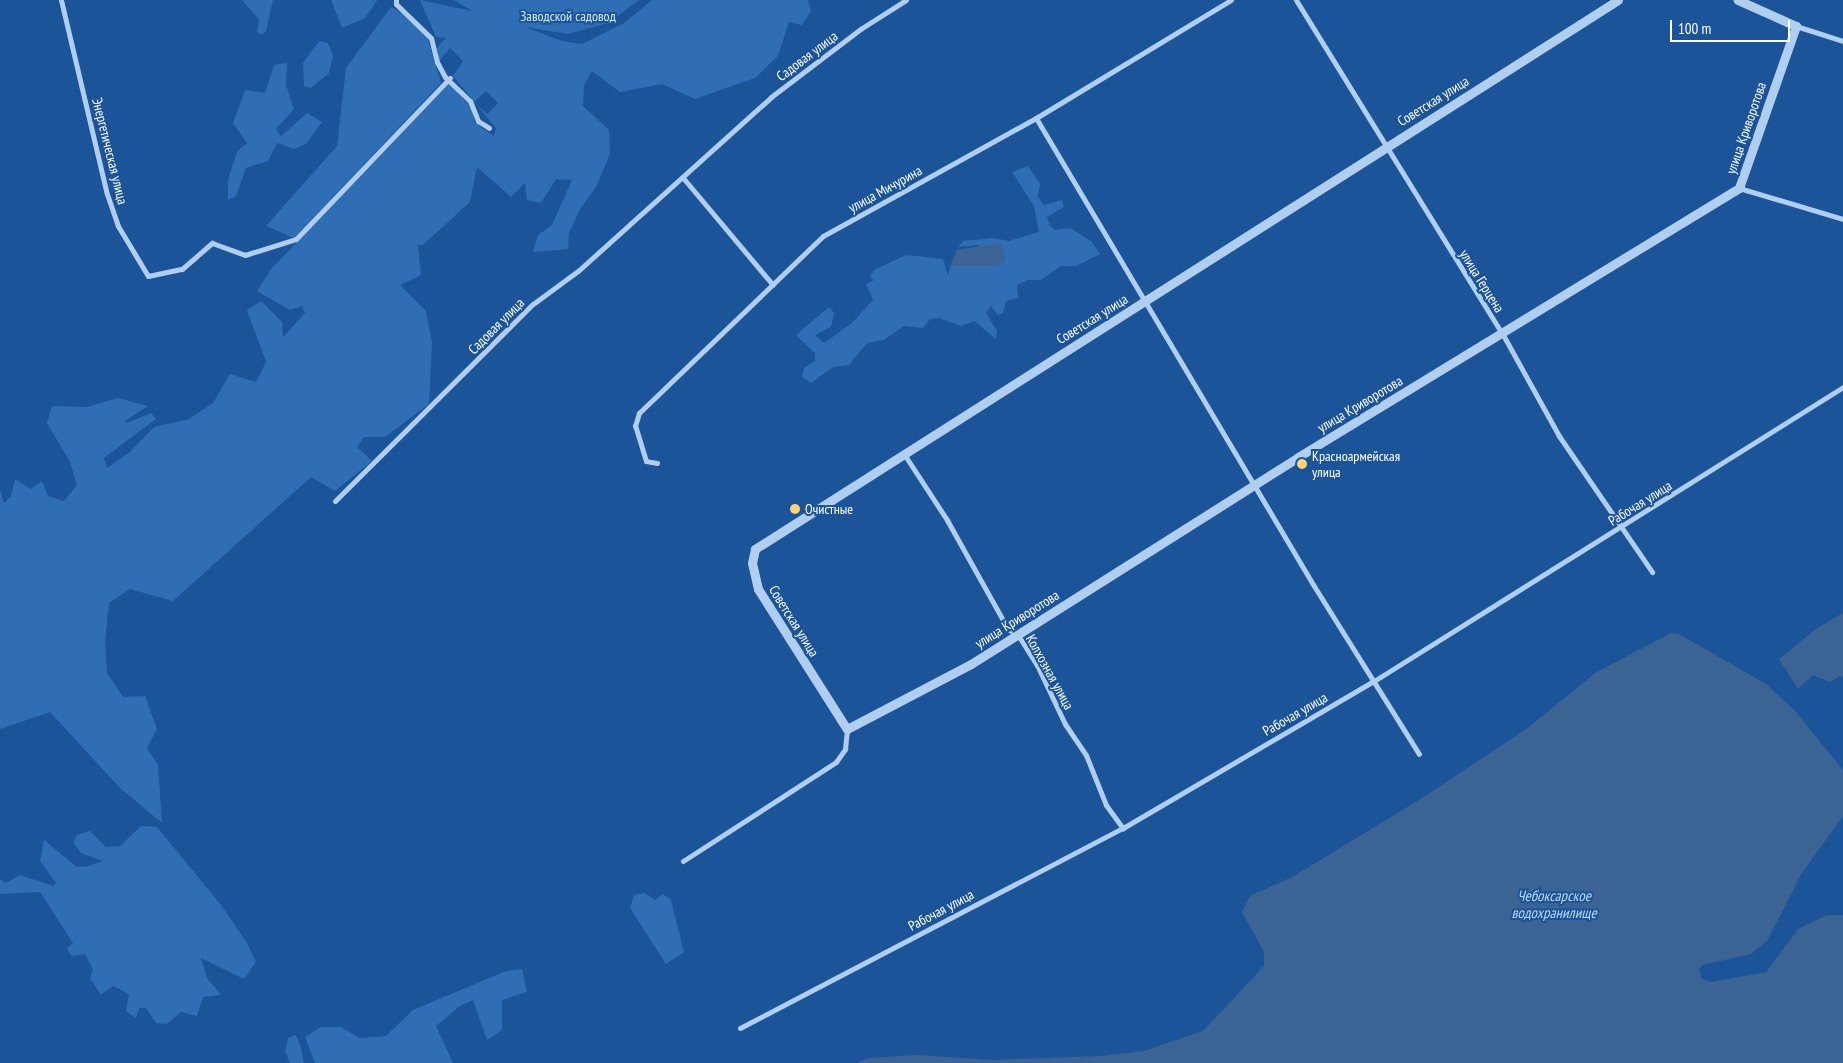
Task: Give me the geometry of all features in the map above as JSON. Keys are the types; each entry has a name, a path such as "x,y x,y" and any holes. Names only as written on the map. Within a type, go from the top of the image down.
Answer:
{"street":[{"name":"Энергетическая улица","path":"62,0 107,194 118,226 148,276 182,269 212,243 245,255 296,239 450,78"},
{"path":"396,0 396,4 432,38 437,62 470,101 478,121 489,128"},
{"name":"Садовая улица","path":"335,501 532,304 578,271 684,179 771,98 862,28 906,0"},
{"name":"улица Мичурина","path":"657,464 646,461 635,426 638,413 774,285 823,236 1036,118 1231,0"},
{"name":"улица Герцена","path":"1296,0 1384,148 1502,333 1559,436 1620,529 1652,572"},
{"name":"Советская улица","path":"847,729 758,589 752,562 755,549 1618,0"},
{"path":"1738,0 1796,26 1843,41"},
{"name":"улица Криворотова","path":"847,729 928,688 1018,635 1254,484 1739,188 1796,26"},
{"path":"1036,118 1147,301 1254,484 1419,754"},
{"path":"684,179 774,285"},
{"path":"1739,188 1843,220"},
{"name":"Рабочая улица","path":"740,1028 1123,828 1374,681 1620,529 1843,387"},
{"name":"Колхозная улица","path":"904,454 946,520 1008,629 1018,635 1086,754 1106,805 1123,828"},
{"path":"683,861 836,762 845,749 847,729"}],"green space":[{"path":"242,0 273,0 266,31 262,35 257,32 259,19"},
{"path":"331,0 377,1 365,18 342,28"},
{"name":"Заводской садовод","path":"420,0 472,11 454,0 639,0 608,23 568,34 525,27 562,41 582,44 624,23 652,0 808,0 811,11 802,25 789,22 778,56 755,78 695,99 662,84 620,92 592,71 584,85 583,106 609,130 610,154 596,187 580,209 569,233 568,249 533,252 538,235 552,225 572,180 556,179 541,203 527,200 525,183 511,197 477,167 470,202 423,245 418,245 421,275 400,285 426,311 432,343 429,404 385,437 364,437 357,447 372,461 335,491 311,477 173,601 130,589 109,603 105,642 107,673 123,697 145,696 157,729 147,748 158,765 162,823 120,788 50,712 0,729 0,490 4,503 11,496 15,479 31,489 42,481 48,496 64,501 77,485 70,462 47,423 52,406 87,407 118,398 148,406 125,421 127,423 151,413 156,419 104,458 107,468 130,452 154,427 189,419 213,403 230,374 256,382 266,362 247,310 261,301 282,322 283,337 305,313 302,306 290,310 257,291 272,268 450,83 472,109 475,123 494,136 496,128 476,104 487,114 498,103 486,91 474,102 453,76 463,61 450,48 439,61 437,48 446,38 436,37"},
{"path":"391,7 407,16 427,36 441,83 294,238 266,226 337,146 346,68"},
{"path":"319,41 328,43 333,56 329,73 311,88 304,86 303,63"},
{"path":"287,63 286,85 294,109 276,129 281,136 307,113 322,122 306,144 294,149 277,143 268,161 246,168 236,196 228,200 228,179 237,152 247,143 233,123 245,90 265,93 274,65"},
{"path":"1028,166 1040,184 1038,197 1044,205 1062,200 1064,207 1047,217 1050,226 1055,230 1071,228 1092,242 1100,254 1076,266 1061,266 1041,280 1027,280 1017,285 1018,298 1006,301 1003,313 998,315 991,306 986,313 997,331 996,339 974,321 961,326 939,318 930,319 923,328 904,326 884,340 867,343 849,365 833,367 811,383 802,377 804,368 815,361 815,353 796,335 829,307 834,313 831,327 815,335 824,343 852,323 873,300 866,284 874,280 870,277 874,270 906,255 943,259 948,276 950,266 997,266 978,245 958,247 963,241 993,238 1009,241 1039,232 1034,206 1012,172"},
{"path":"141,826 157,827 221,905 247,943 256,962 244,979 201,958 207,978 221,995 203,997 197,1016 181,1012 167,1024 156,1023 146,1008 139,1008 136,1018 126,1011 129,994 113,986 101,995 90,978 93,970 85,954 71,956 67,948 73,943 40,892 0,894 0,879 6,883 20,875 53,886 56,883 40,861 44,840 77,867 89,866 103,861 81,853 73,842 77,835 90,831 106,847 120,846"},
{"path":"645,893 655,900 663,894 671,900 684,952 666,964 630,908 634,895"},
{"path":"522,969 527,992 502,1000 502,1030 487,1040 473,1000 460,1006 436,1026 453,1063 315,1063 305,1037 321,1027 341,1027 360,1038 386,1036 413,1010 506,971"},
{"path":"296,1035 304,1063 290,1063 285,1051 288,1038"}],"water":[{"path":"1000,243 1006,260 997,266 950,266 957,250"},
{"path":"1843,613 1843,677 1840,676 1830,682 1813,675 1798,689 1779,659 1817,628"},
{"name":"Чебоксарское водохранилище","path":"1671,633 1679,634 1766,684 1796,712 1843,770 1843,816 1802,873 1767,941 1751,954 1702,965 1699,970 1702,979 1711,982 1766,972 1798,929 1827,915 1843,915 1843,1063 857,1063 868,1058 919,1055 992,1060 1101,1056 1144,1051 1203,1031 1264,966 1264,952 1242,912 1250,896 1294,876 1419,800 1529,727 1595,673"}],"place":[{"name":"Красноармейская улица","path":"1302,464"},
{"name":"Очистные","path":"795,509"}]}
